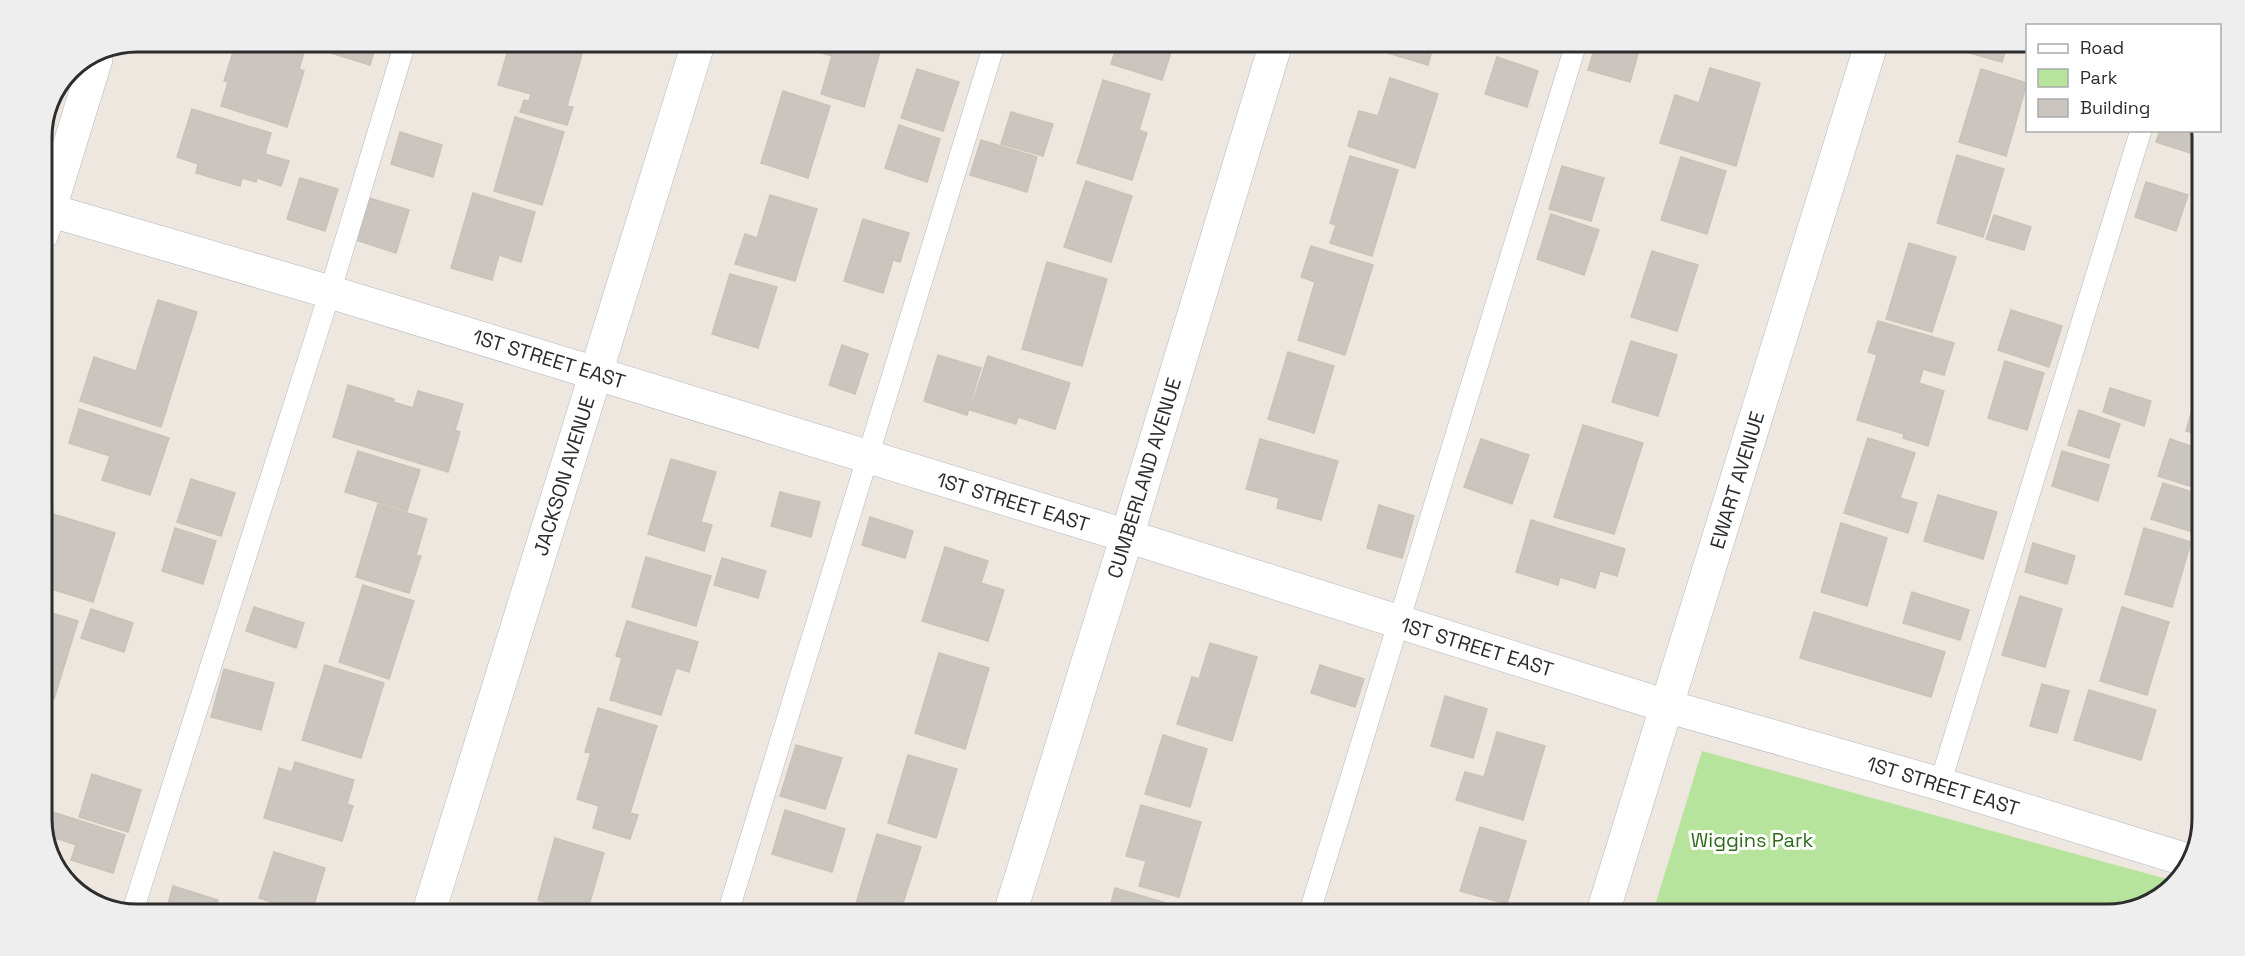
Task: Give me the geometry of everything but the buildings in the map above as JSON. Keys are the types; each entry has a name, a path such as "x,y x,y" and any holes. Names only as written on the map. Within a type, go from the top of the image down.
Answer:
{"street":[{"name":"JACKSON AVENUE","path":"431,904 695,53"},
{"name":"CUMBERLAND AVENUE","path":"1013,904 1273,53"},
{"name":"EWART AVENUE","path":"1605,904 1868,53"},
{"path":"53,192 94,65"},
{"name":"1ST STREET EAST","path":"53,219 330,292 1127,536 1666,706 1940,784 2182,859"}],"lane":[{"path":"135,904 330,292 402,53"},
{"path":"731,904 992,53"},
{"path":"1312,904 1573,53"},
{"path":"1940,784 2140,132"}],"green space":[{"name":"Wiggins Park","path":"1702,751 2167,879 2145,895 2129,901 2107,904 1655,904"}]}
